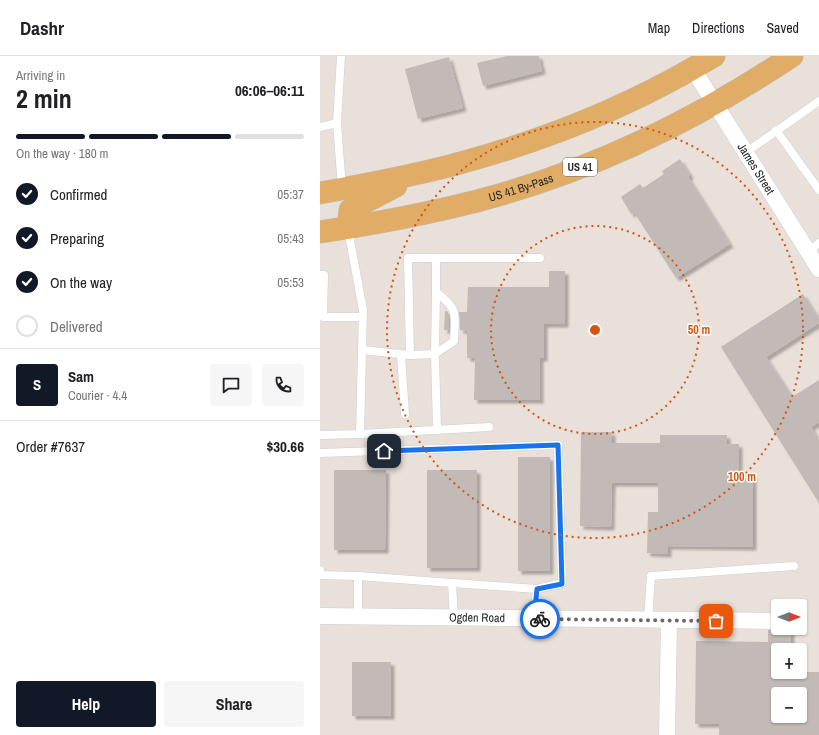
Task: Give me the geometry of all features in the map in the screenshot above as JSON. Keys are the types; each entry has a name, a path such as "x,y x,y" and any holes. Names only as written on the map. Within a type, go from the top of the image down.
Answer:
{"main road":[{"path":"320,193 459,164 551,135 644,95 714,56"},
{"name":"US 41 By-Pass","path":"320,232 348,228 478,201 542,181 643,140 714,104 792,56"},
{"path":"348,228 350,210 416,174"}],"street":[{"name":"James Street","path":"693,69 745,152 814,248 819,269"},
{"name":"Ogden Road","path":"320,616 771,621"},
{"path":"667,735 669,620"}],"lane":[{"path":"341,56 337,123 342,189"},
{"path":"745,152 819,101"},
{"path":"320,127 337,123"},
{"path":"776,130 819,190"},
{"path":"348,228 362,317 360,434"},
{"path":"410,355 408,258 540,258"},
{"path":"436,258 435,354 437,430"},
{"path":"320,275 324,275 323,318 362,317"},
{"path":"362,350 401,355 435,354 454,341 455,312 450,303 436,292"},
{"path":"401,355 405,414"},
{"path":"320,435 489,427"},
{"path":"320,453 558,445 562,584 537,589 358,576 320,575 320,570"},
{"path":"648,620 651,576 794,566"},
{"path":"358,576 358,617"},
{"path":"452,583 454,618"},
{"path":"534,619 537,589"}],"building":[{"path":"507,56 539,56 542,71 483,86 477,63"},
{"path":"449,57 463,108 418,119 405,69"},
{"path":"680,159 690,175 688,177 730,244 676,278 634,212 631,214 621,197 640,184 643,188 664,174 662,171"},
{"path":"549,271 565,271 565,324 544,324 544,358 540,358 540,400 474,400 475,358 467,358 467,331 460,330 459,312 467,312 468,287 549,287"},
{"path":"803,294 819,319 819,323 766,357 792,397 819,380 819,422 811,427 819,440 819,503 721,347"},
{"path":"445,311 449,314 449,330 444,330"},
{"path":"581,432 612,432 612,443 660,443 660,435 727,435 727,444 739,444 739,474 753,474 753,547 668,546 668,554 647,553 648,512 658,512 658,483 612,483 611,527 580,526"},
{"path":"518,457 550,457 550,571 518,571"},
{"path":"334,470 386,470 385,550 334,550"},
{"path":"427,470 477,470 477,568 427,568"},
{"path":"768,630 771,630 771,635 791,635 791,643 771,643 771,679 807,679 807,672 819,672 819,735 719,735 719,724 695,724 696,641 768,642"},
{"path":"352,662 391,662 391,716 352,716"}],"way so far":[{"path":"540,619 716,621"}],"route":[{"path":"384,451 558,445 562,584 537,589 534,619 540,619"}]}
